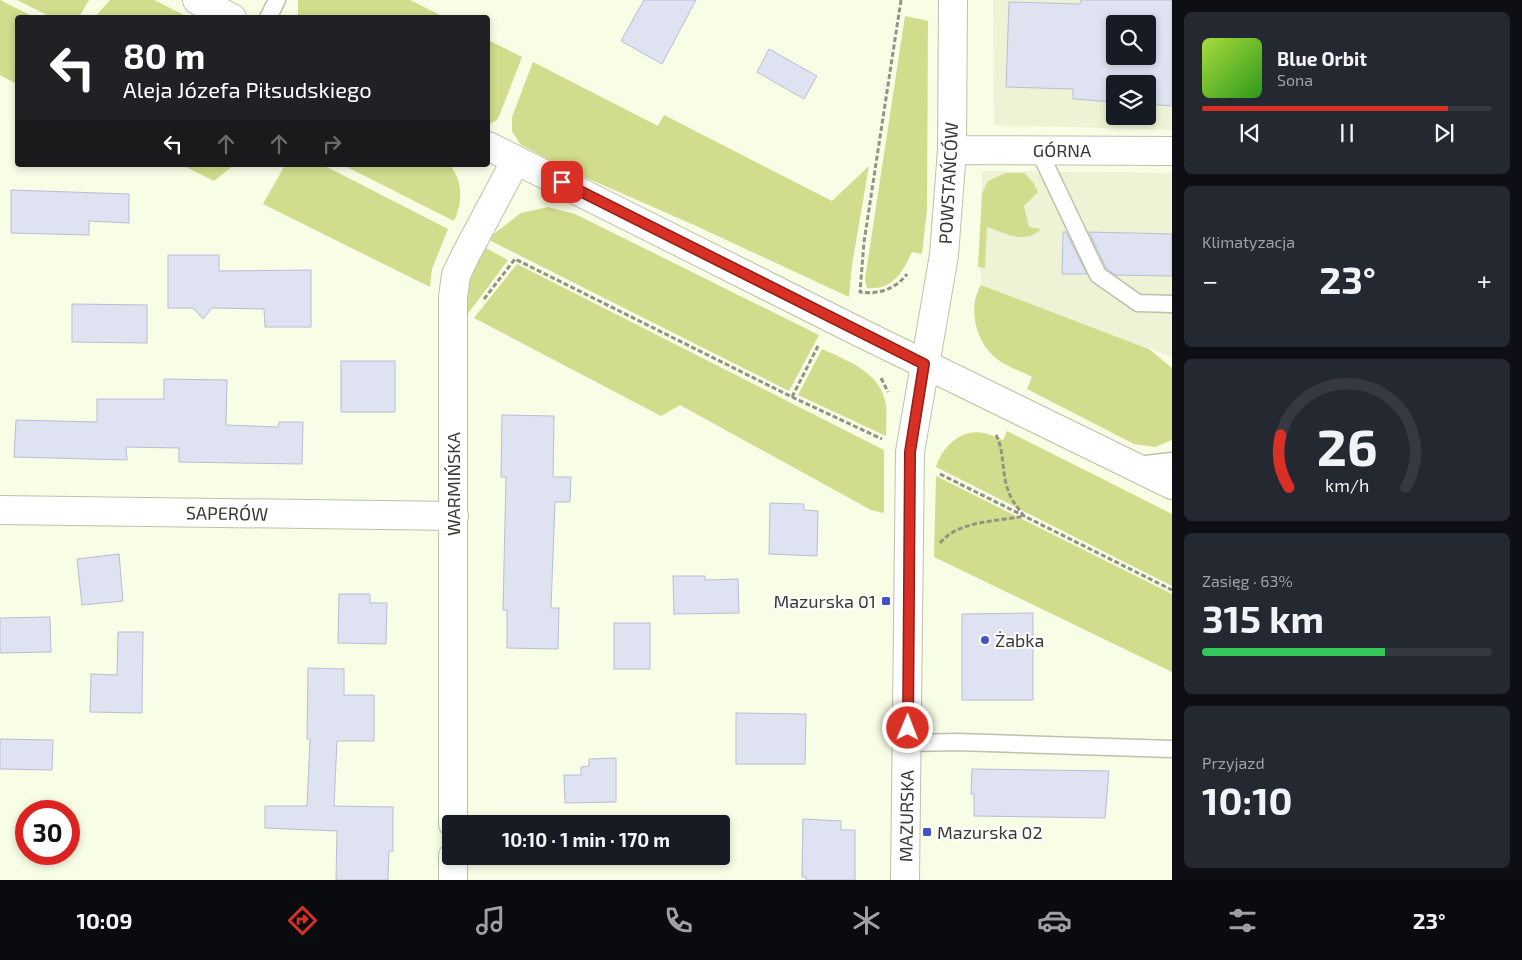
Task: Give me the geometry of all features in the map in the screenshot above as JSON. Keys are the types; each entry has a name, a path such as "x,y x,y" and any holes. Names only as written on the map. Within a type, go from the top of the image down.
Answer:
{"street":[{"path":"197,0 226,15"},
{"name":"POWSTAŃCÓW","path":"924,364 944,255 952,150 953,0"},
{"path":"490,147 924,364 1172,485"},
{"name":"GÓRNA","path":"952,150 1172,151"},
{"name":"WARMIŃSKA","path":"453,815 453,306 456,275 516,160"},
{"name":"MAZURSKA","path":"905,880 910,452 924,364"},
{"name":"SAPERÓW","path":"0,510 454,516"},
{"path":"453,865 453,880"}],"lane":[{"path":"270,15 277,0"},
{"path":"1039,150 1098,275 1138,303 1172,304"},
{"path":"1132,466 1172,461"},
{"path":"907,743 958,742 1172,749"}],"path":[{"path":"901,0 864,242 860,292 873,295 887,290 901,282 908,274"},
{"path":"515,259 792,398 891,443"},
{"path":"792,398 820,344"},
{"path":"880,375 889,397"},
{"path":"995,432 1000,442 1007,489 1024,516"},
{"path":"932,470 1172,590"},
{"path":"936,547 953,531 969,526 1024,516"}],"shaded area":[{"path":"993,0 1172,0 1172,130 994,125"},
{"path":"982,171 1172,173 1172,357 981,285"}],"green space":[{"path":"0,0 30,15 15,15 15,83 0,75"},
{"path":"17,0 89,0 80,15 47,15"},
{"path":"110,0 154,0 184,15 97,15"},
{"path":"298,0 410,0 440,15 298,15"},
{"path":"905,16 928,21 927,209 922,254 912,252 896,279 890,283 876,288 867,288 865,279"},
{"path":"490,41 522,57 497,120 490,124"},
{"path":"533,62 658,126 664,115 832,201 869,166 852,265 849,297 694,225 564,168 520,144 512,131 512,117"},
{"path":"186,167 232,167 214,181"},
{"path":"284,167 327,167 448,229 432,269 430,287 263,204"},
{"path":"347,167 451,167 457,179 460,192 459,206 454,221"},
{"path":"1006,173 1024,173 1033,182 1038,192 1024,206 1029,227 1041,229 1035,234 1022,237 987,227 985,268 978,267 982,193 988,181"},
{"path":"548,207 575,214 819,335 789,391 487,239 521,213"},
{"path":"482,246 508,260 467,315 469,278"},
{"path":"517,264 884,450 884,513 871,510 680,405 661,416 474,318"},
{"path":"981,285 1149,349 1172,368 1172,440 1155,447 1134,444 1027,389 1032,377 997,359 979,335 974,314 977,294"},
{"path":"822,349 862,369 878,384 886,405 886,436 798,395"},
{"path":"1007,431 1172,514 1172,586 936,467 948,446 960,436 976,432 1003,440"},
{"path":"936,476 1172,594 1172,672 934,557"}],"building":[{"path":"644,0 696,0 662,64 621,41"},
{"path":"1081,0 1172,0 1172,106 1156,105 1156,75 1106,75 1106,101 1073,99 1073,89 1006,87 1009,2 1080,4"},
{"path":"769,49 817,76 804,99 757,72"},
{"path":"11,190 129,194 129,223 89,221 89,235 11,233"},
{"path":"1063,232 1066,232 1087,274 1062,274"},
{"path":"1089,232 1172,234 1172,276 1115,275 1106,268"},
{"path":"168,255 219,255 219,271 311,270 311,327 265,327 264,309 212,308 203,319 193,308 168,308"},
{"path":"72,304 147,305 147,343 72,342"},
{"path":"341,361 395,361 395,412 341,412"},
{"path":"164,379 227,380 226,425 278,427 279,422 303,422 302,464 179,462 179,448 126,447 127,460 14,457 16,420 97,422 97,399 164,399"},
{"path":"502,415 554,416 553,477 571,477 570,502 555,502 551,608 559,608 558,649 507,648 507,610 503,610 506,477 501,477"},
{"path":"770,503 804,504 804,510 818,511 817,556 769,554"},
{"path":"119,554 123,601 82,605 77,559"},
{"path":"673,576 705,576 705,580 738,579 739,613 674,614"},
{"path":"339,594 370,594 370,603 387,603 386,644 338,643"},
{"path":"1033,613 1033,700 962,700 962,614"},
{"path":"50,617 51,652 0,653 0,618"},
{"path":"614,623 650,623 650,669 614,669"},
{"path":"118,632 143,632 142,713 90,712 91,674 117,675"},
{"path":"308,668 344,669 344,695 374,695 374,741 337,741 334,806 393,807 393,851 389,851 388,880 336,880 337,831 265,828 265,806 307,806 310,739 307,739"},
{"path":"736,713 806,714 805,764 736,764"},
{"path":"0,739 53,740 52,770 0,769"},
{"path":"616,758 616,802 565,803 564,775 581,775 581,767 589,766 589,759"},
{"path":"972,769 1109,771 1105,818 974,816 974,794 971,794"},
{"path":"803,819 841,821 841,830 855,830 855,880 806,880 806,877 802,877"}],"place":[{"name":"Mazurska 01","path":"886,601"},
{"name":"Żabka","path":"985,640"},
{"name":"Mazurska 02","path":"927,832"}],"route":[{"path":"562,182 924,364 910,452 908,728"}]}
